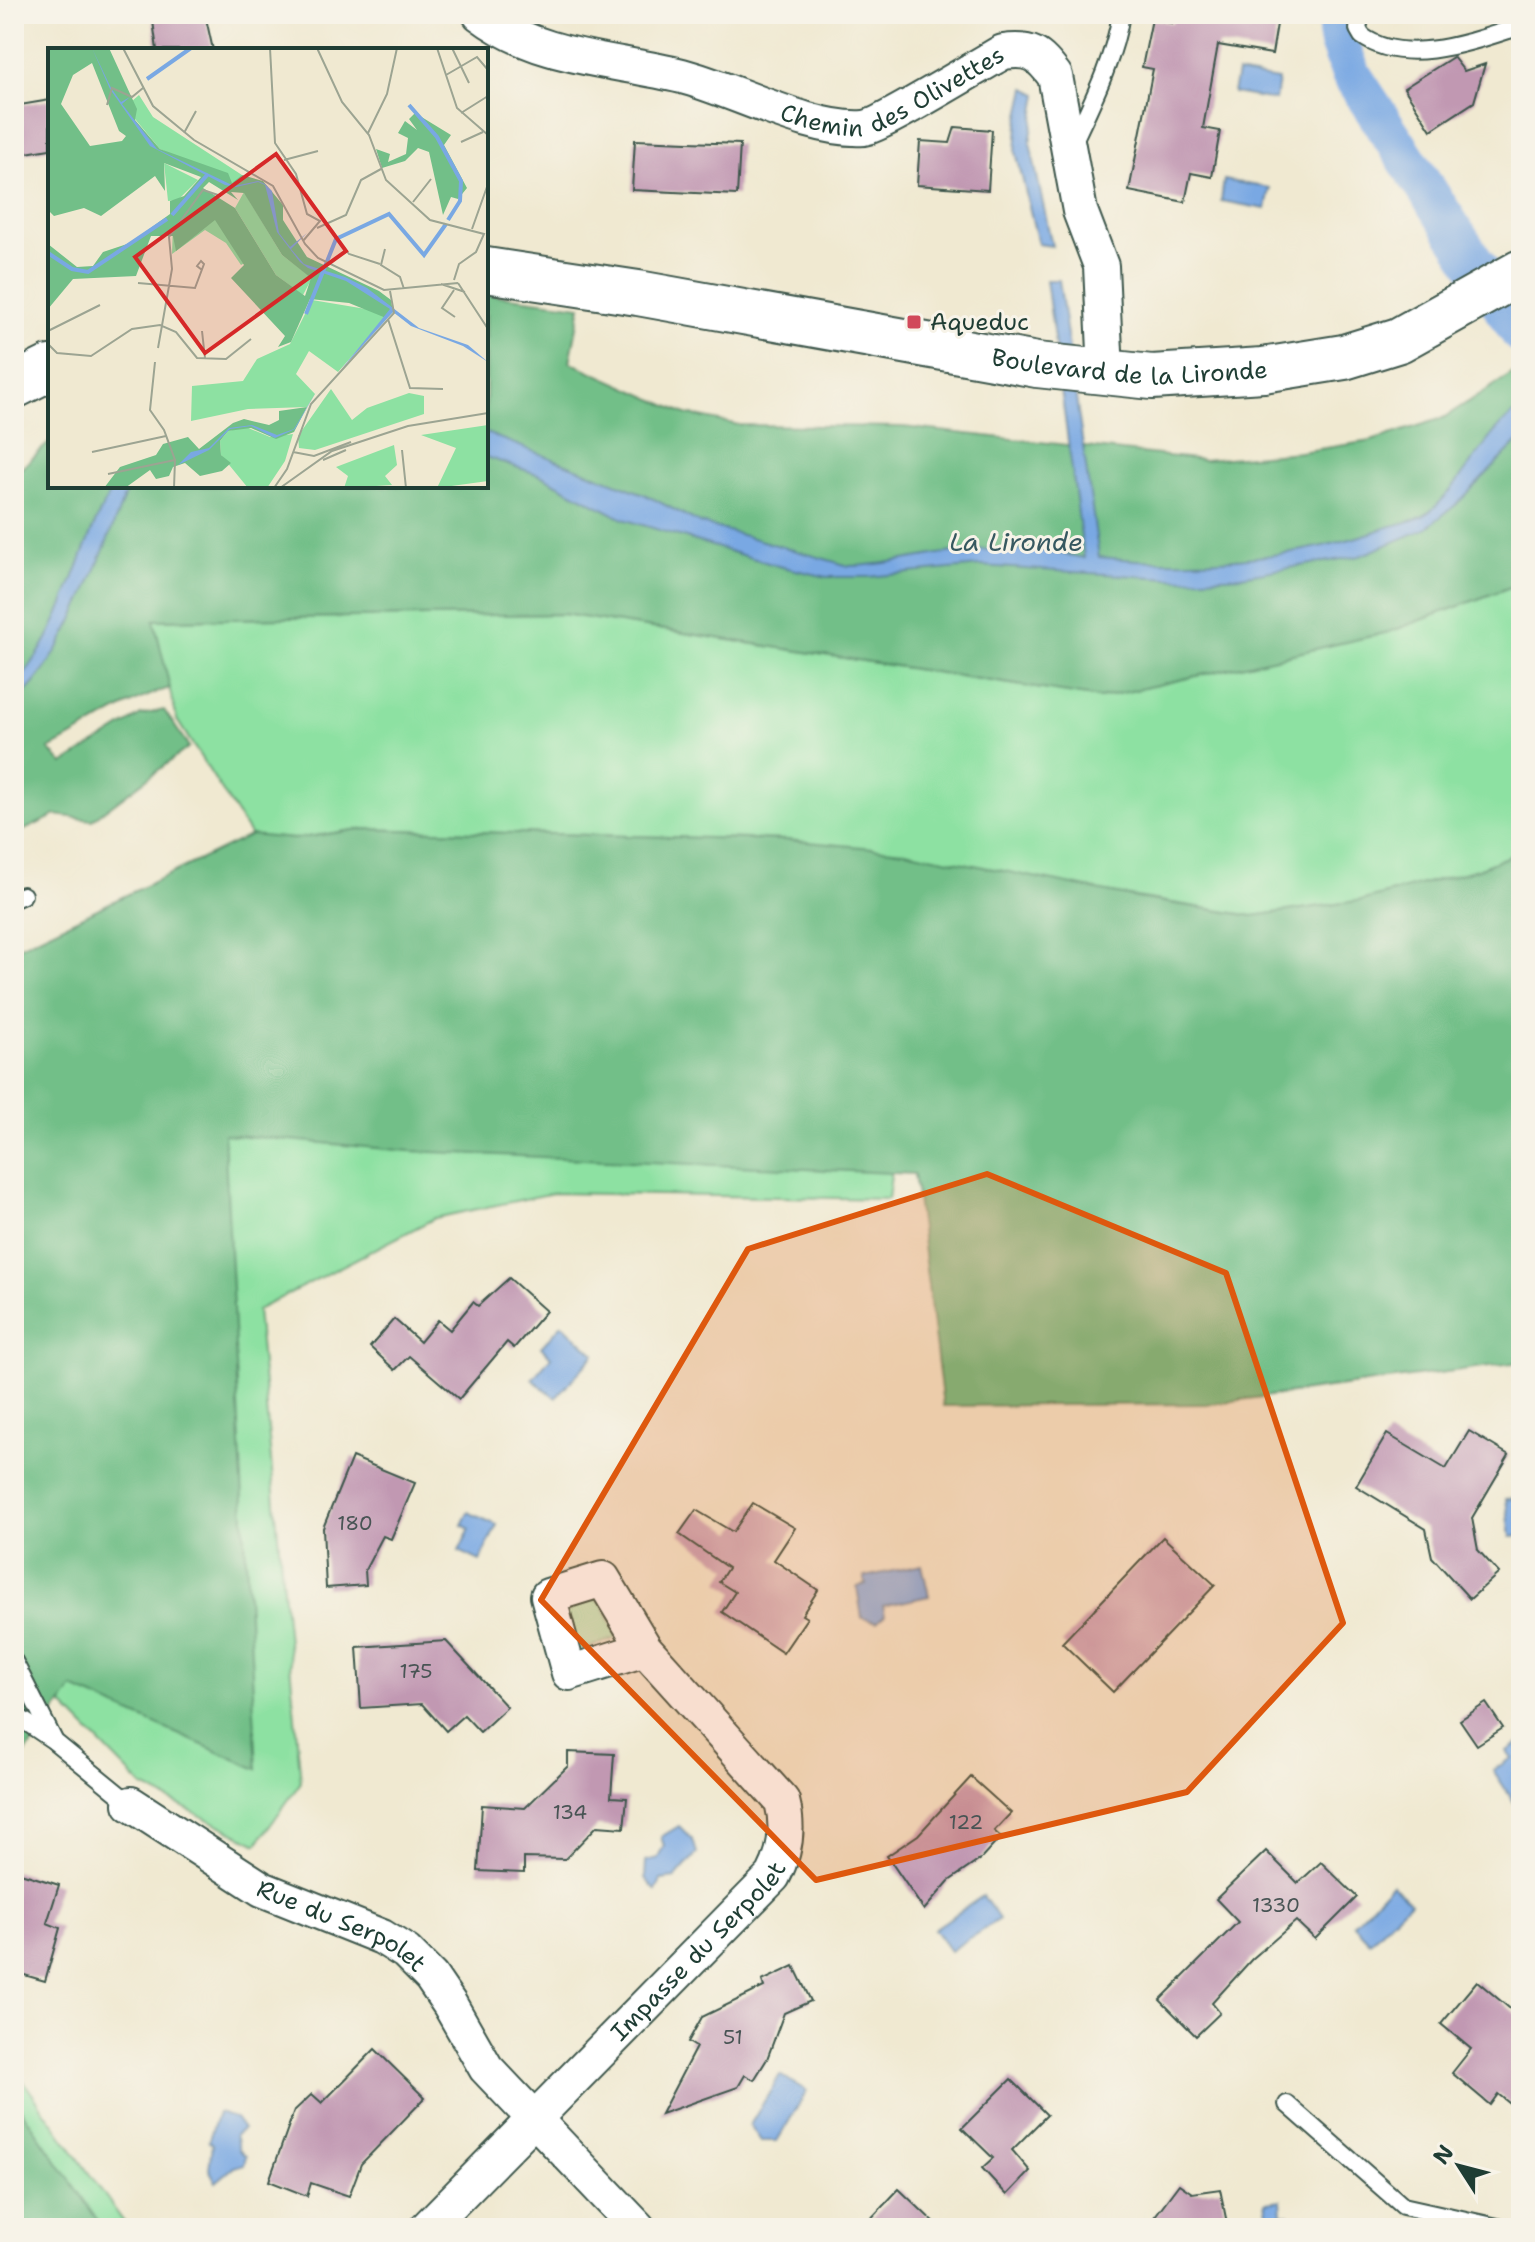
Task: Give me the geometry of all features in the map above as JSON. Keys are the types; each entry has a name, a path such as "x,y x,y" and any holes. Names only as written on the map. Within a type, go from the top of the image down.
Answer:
{"street":[{"name":"Chemin des Olivettes","path":"480,14 528,42 567,55 684,77 800,116 866,128 1003,52 1024,49 1041,59 1055,76 1067,156 1080,211 1101,266 1106,373"},
{"name":"Boulevard de la Lironde","path":"488,270 624,290 1037,365 1152,377 1263,370 1344,357 1399,340 1521,272"},
{"path":"14,386 48,369"},
{"name":"Impasse du Serpolet","path":"427,2228 773,1876 782,1860 786,1818 782,1801 645,1649"},
{"name":"Rue du Serpolet","path":"131,1804 262,1889 382,1937 406,1952 431,1977 450,2005 475,2054 638,2228"}],"lane":[{"path":"1067,156 1097,91 1118,33 1121,14"},
{"path":"1361,14 1358,29 1362,36 1399,49 1455,45 1521,26"},
{"name":"Rue du Serpolet","path":"14,1661 55,1742 131,1804"},
{"path":"14,1714 55,1742"},
{"path":"1287,2104 1403,2206 1502,2228"}],"highlighted area":[{"path":"987,1174 1226,1273 1343,1623 1187,1792 816,1880 541,1600 748,1249"}],"green space":[{"path":"488,294 581,306 570,362 686,414 739,425 903,427 1204,460 1300,452 1371,441 1443,418 1521,368 1521,583 1389,632 1100,698 563,614 154,620 170,688 123,708 49,749 63,764 141,715 164,710 189,747 92,820 56,815 14,835 14,475 48,444 48,488 488,488"},
{"path":"1521,583 1521,851 1478,869 1364,900 1253,916 787,840 360,829 294,839 251,836 177,720 153,620 563,614 1100,698 1389,632"},
{"path":"360,829 787,840 905,851 1137,898 1253,916 1364,900 1478,869 1521,851 1521,1362 1210,1404 943,1406 914,1174 409,1151 224,1134 257,1769 73,1688 14,1769 14,949 251,835 294,839"},
{"path":"14,1049 904,1075 888,1199 553,1193 435,1218 257,1310 301,1782 257,1844 143,1787 14,1655"},
{"path":"594,1598 603,1604 617,1638 577,1652 565,1614 581,1600"},
{"path":"14,2068 128,2228 14,2228"},
{"path":"14,2099 103,2228 14,2228"}],"water":[{"path":"1237,73 1278,80 1275,100 1233,93"},
{"path":"1026,88 1038,94 1030,143 1052,246 1038,244 1016,152"},
{"path":"1224,180 1270,188 1266,209 1221,201"},
{"name":"La Lironde","path":"1046,280 1059,280 1099,557 1209,561 1281,554 1414,520 1424,516 1441,501 1495,432 1521,408 1521,439 1457,504 1425,529 1360,556 1241,576 1184,579 980,566 869,577 827,577 778,566 623,519 540,475 488,458 488,434 644,494 700,523 849,566 986,549 1036,550 1084,558"},
{"path":"113,488 127,488 109,538 65,635 49,663 14,701 14,685 31,665 58,616"},
{"path":"562,1324 595,1354 556,1398 532,1379 551,1357 541,1347"},
{"path":"1506,1499 1521,1500 1521,1536 1511,1537"},
{"path":"468,1512 497,1525 480,1561 459,1551 470,1529 462,1525"},
{"path":"922,1565 929,1596 883,1606 885,1615 877,1622 862,1618 857,1587 866,1584 864,1577"},
{"path":"1521,1741 1521,1813 1493,1770 1512,1758 1507,1751"},
{"path":"679,1826 693,1840 697,1853 675,1878 661,1880 656,1891 645,1878 646,1861 658,1858 664,1846 661,1837"},
{"path":"1392,1884 1410,1902 1370,1942 1353,1924"},
{"path":"983,1896 999,1919 950,1951 934,1929"},
{"path":"780,2075 807,2091 777,2141 761,2141 750,2125"},
{"path":"218,2113 235,2118 243,2129 235,2135 239,2150 246,2156 244,2164 234,2167 216,2182 209,2169 212,2144 208,2142"},
{"path":"1281,2200 1282,2214 1289,2214 1292,2228 1259,2228 1258,2219 1268,2216 1265,2202"}],"building":[{"path":"186,14 205,14 213,48 157,48 153,21"},
{"path":"1174,14 1219,14 1277,24 1272,54 1218,45 1203,128 1220,131 1212,177 1191,173 1185,202 1129,191 1153,69 1142,67 1152,19 1172,23"},
{"path":"1453,57 1464,71 1485,64 1474,102 1431,130 1404,88"},
{"path":"48,100 48,149 14,155 14,106"},
{"path":"955,127 992,130 988,190 917,185 920,141 950,143"},
{"path":"635,140 740,144 737,195 632,190"},
{"path":"509,1278 546,1311 514,1348 507,1342 459,1399 409,1356 395,1370 370,1347 394,1319 420,1342 438,1320 450,1330 473,1302 478,1306"},
{"path":"1469,1431 1509,1455 1472,1518 1478,1550 1499,1573 1470,1599 1432,1557 1426,1529 1356,1486 1387,1434 1446,1469"},
{"path":"352,1457 415,1483 391,1539 383,1536 365,1570 366,1585 326,1588 323,1528"},
{"path":"753,1503 795,1528 774,1560 818,1590 802,1615 807,1618 783,1653 722,1612 735,1592 719,1582 728,1568 679,1534 696,1510 733,1532"},
{"path":"1163,1537 1215,1585 1113,1692 1062,1643"},
{"path":"446,1641 507,1707 480,1732 464,1715 446,1731 422,1704 361,1708 357,1647"},
{"path":"1486,1703 1503,1728 1477,1745 1460,1720"},
{"path":"568,1752 614,1754 611,1797 627,1798 624,1828 597,1826 565,1859 524,1858 524,1873 478,1871 482,1805 525,1808 568,1766"},
{"path":"971,1777 1011,1813 994,1831 1001,1837 981,1859 949,1881 924,1910 887,1856 918,1835"},
{"path":"1266,1851 1298,1883 1321,1862 1357,1897 1315,1939 1296,1921 1252,1959 1212,2003 1220,2013 1196,2036 1160,2000 1238,1922 1216,1899"},
{"path":"14,1871 59,1885 47,1923 60,1928 45,1981 14,1972"},
{"path":"794,1966 811,2001 784,2013 767,2059 754,2080 745,2075 738,2087 661,2114 696,2047 688,2042 702,2017 764,1987 762,1981"},
{"path":"1477,1981 1521,2018 1521,2113 1498,2094 1490,2105 1452,2073 1471,2049 1441,2024"},
{"path":"375,2049 425,2098 361,2164 349,2196 311,2183 307,2196 269,2181 294,2111 312,2094 322,2103"},
{"path":"1011,2079 1047,2115 1012,2150 1030,2171 1007,2195 982,2168 993,2158 962,2128"},
{"path":"1179,2184 1192,2193 1220,2189 1228,2228 1146,2228"},
{"path":"899,2189 940,2228 862,2228"}],"waterway":[{"path":"1337,14 1339,42 1351,74 1521,334"}],"place":[{"name":"Aqueduc","path":"914,322"}]}
